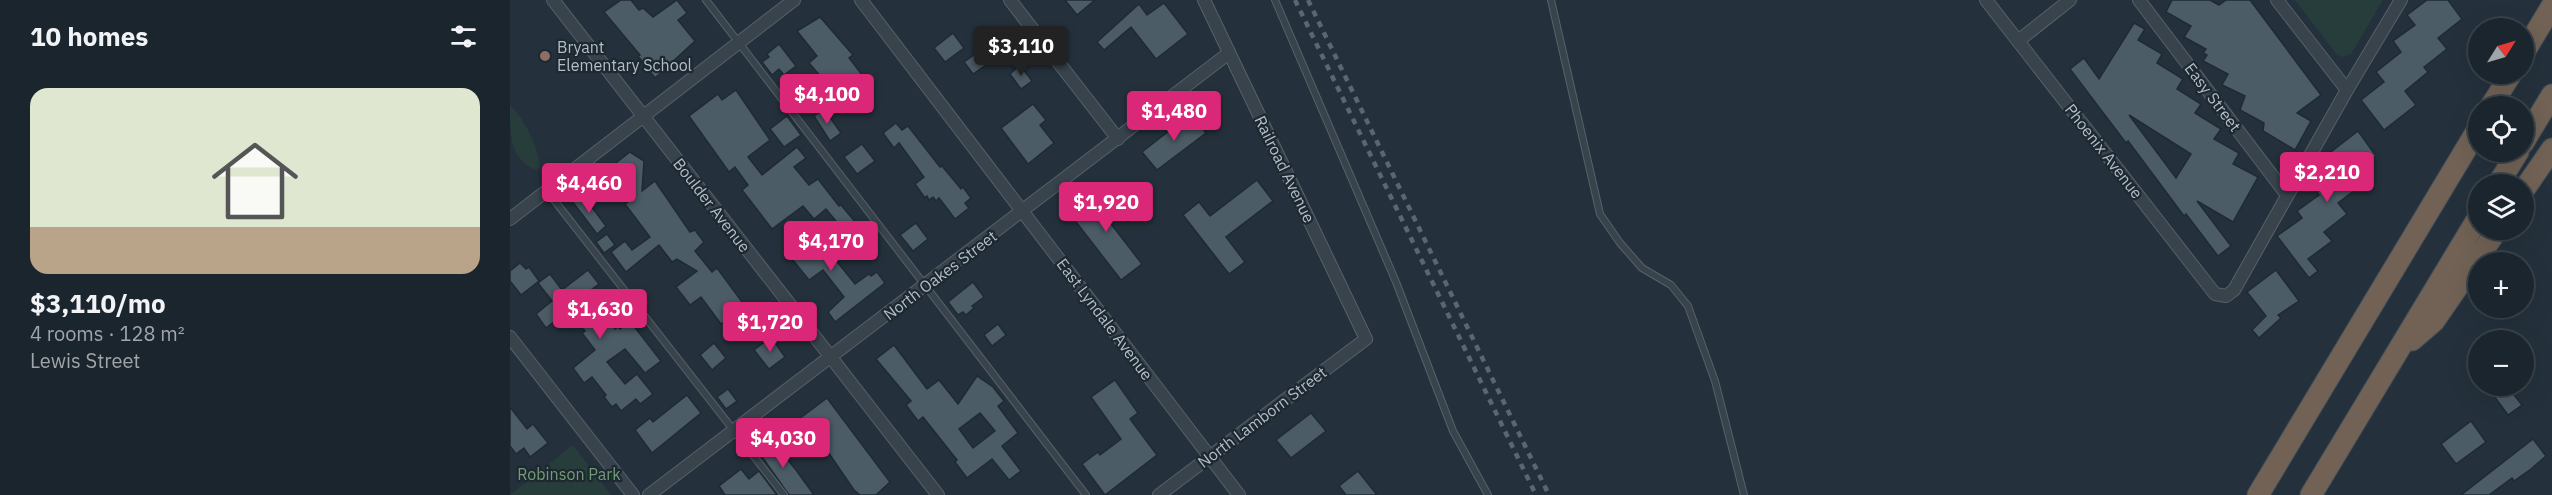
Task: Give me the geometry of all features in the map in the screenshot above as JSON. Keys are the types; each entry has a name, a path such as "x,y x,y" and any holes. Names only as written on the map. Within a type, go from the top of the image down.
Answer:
{"highway":[{"path":"2534,35 2549,10"},
{"path":"2534,125 2552,95"},
{"path":"2258,495 2468,146"},
{"path":"2534,175 2552,149"},
{"path":"2311,495 2468,235"},
{"path":"2396,354 2433,321 2490,240"}],"street":[{"name":"Boulder Avenue","path":"553,0 938,495"},
{"path":"510,219 794,0"},
{"name":"East Lyndale Avenue","path":"861,0 1239,495"},
{"path":"1010,0 1118,139"},
{"name":"Railroad Avenue","path":"1204,0 1366,339"},
{"name":"Phoenix Avenue","path":"1986,0 2215,294 2226,296 2234,290 2287,195"},
{"path":"2018,41 2070,0"},
{"name":"Easy Street","path":"2139,0 2287,195"},
{"path":"2277,0 2347,90"},
{"path":"2287,195 2401,0"},
{"name":"North Oakes Street","path":"649,495 1229,53"},
{"path":"510,337 633,495"},
{"name":"North Lamborn Street","path":"1159,495 1366,339"}],"lane":[{"path":"706,0 1086,495"},
{"path":"1275,0 1396,282 1453,431 1488,495"},
{"path":"1551,0 1600,214 1641,268 1671,285 1688,306 1715,381 1744,495"},
{"path":"547,190 784,495"}],"green space":[{"path":"2295,0 2383,0 2351,54 2343,57 2337,55"},
{"path":"510,105 526,126 533,142 540,167 536,170 521,160 516,153 511,137"},
{"name":"Robinson Park","path":"573,445 611,495 510,495"}],"building":[{"path":"621,0 631,0 639,10 643,8 653,17 677,0 687,13 678,20 695,41 655,78 638,56 640,55 604,12"},
{"path":"1065,0 1095,0 1077,15"},
{"path":"2172,0 2210,0 2219,5 2226,0 2250,0 2321,95 2297,113 2311,121 2295,150 2263,131 2264,123 2240,110 2245,96 2222,85 2228,74 2203,61 2207,55 2203,53 2206,49 2184,37 2191,26 2166,12"},
{"path":"2427,0 2448,0 2462,19 2438,38 2447,49 2424,67 2428,72 2405,91 2416,105 2384,130 2361,100 2384,82 2376,72 2401,52 2393,41 2415,25 2407,15"},
{"path":"1164,3 1188,34 1156,59 1131,27 1104,50 1097,42 1139,4 1147,15"},
{"path":"820,17 853,55 849,58 866,80 855,91 848,94 844,89 817,109 808,98 827,84 809,63 817,56 797,31"},
{"path":"2134,23 2145,29 2138,40 2162,54 2157,63 2183,79 2177,89 2201,104 2195,113 2221,129 2214,139 2239,153 2233,164 2258,177 2233,222 2197,201 2231,246 2218,256 2186,214 2184,216 2128,141 2126,143 2070,69 2084,58 2099,79","holes":["2129,115 2191,154 2176,178"]},
{"path":"953,33 964,48 945,62 934,48"},
{"path":"779,44 796,66 784,75 779,69 772,75 762,62 769,57 767,54"},
{"path":"977,53 986,65 973,74 964,62"},
{"path":"1020,65 1032,81 1021,89 1010,74"},
{"path":"736,90 770,140 748,157 762,175 797,147 806,158 794,167 809,185 818,179 867,236 855,244 826,209 814,219 803,206 772,229 742,190 748,185 735,167 729,172 689,116 718,94 722,100"},
{"path":"1033,104 1046,120 1040,125 1054,143 1028,164 1001,128"},
{"path":"824,109 841,133 830,141 814,116"},
{"path":"1192,113 1206,133 1157,170 1142,152"},
{"path":"787,116 801,135 784,147 770,129"},
{"path":"896,123 902,130 908,126 940,167 942,166 961,189 963,187 971,198 965,203 969,208 955,219 939,198 936,201 933,197 929,200 927,196 925,198 915,184 924,177 899,143 894,148 883,133"},
{"path":"2358,131 2376,156 2354,172 2363,184 2338,203 2347,214 2324,232 2332,241 2308,259 2318,271 2309,278 2277,236 2302,218 2297,211 2319,195 2313,186 2337,168 2327,155"},
{"path":"862,144 875,161 857,174 844,157"},
{"path":"630,152 644,161 642,191 655,181 690,232 695,230 704,242 695,251 712,272 717,268 745,306 721,324 701,297 690,305 676,287 697,271 677,259 672,262 659,245 626,272 611,252 625,241 632,250 650,237 625,204 629,201 612,179 614,177 608,169"},
{"path":"1257,180 1273,201 1226,237 1245,262 1229,274 1183,215 1199,202 1210,216"},
{"path":"1102,183 1116,200 1101,211 1142,264 1121,280 1073,218 1092,204 1085,195"},
{"path":"582,194 606,226 597,234 572,201"},
{"path":"916,223 928,239 913,251 900,235"},
{"path":"810,228 855,284 869,274 871,276 877,272 885,283 835,322 828,312 844,297 823,270 809,280 783,248"},
{"path":"607,234 615,245 604,253 596,242"},
{"path":"520,263 526,269 529,267 539,281 521,295 510,281 510,271"},
{"path":"588,270 599,284 587,293 615,329 618,327 620,329 630,321 661,361 645,373 625,349 607,362 625,384 637,374 653,394 640,404 636,399 621,411 616,404 612,407 592,377 584,383 573,368 595,350 582,333 585,331 569,310 546,328 536,314 552,301 538,283 550,274 562,290"},
{"path":"2276,270 2299,301 2278,315 2281,318 2259,338 2252,330 2266,316 2247,292"},
{"path":"973,282 984,297 972,306 974,308 966,315 963,312 958,315 948,302"},
{"path":"998,324 1006,335 992,346 984,335"},
{"path":"771,337 785,357 769,369 754,350"},
{"path":"714,343 726,358 712,370 700,355"},
{"path":"894,345 927,389 939,380 958,404 977,376 993,387 1004,401 998,406 1018,433 1002,446 1021,471 1009,480 992,459 967,478 955,462 957,460 923,417 918,421 906,405 911,401 876,359","holes":["980,413 995,431 973,448 959,429"]},
{"path":"1115,380 1138,413 1130,419 1157,455 1105,495 1082,464 1098,452 1100,455 1121,439 1091,397"},
{"path":"728,389 737,401 726,409 717,397"},
{"path":"687,395 701,413 652,453 635,430 650,418 653,422"},
{"path":"2494,396 2515,396 2522,405 2508,415"},
{"path":"827,398 890,482 876,495 860,495 854,490 824,446 822,447 809,430 804,434 795,422"},
{"path":"510,407 527,429 533,424 548,443 530,457 524,448 516,454 510,446"},
{"path":"1311,413 1326,431 1291,458 1276,440"},
{"path":"2471,421 2486,442 2456,464 2441,444"},
{"path":"769,437 814,495 789,495 755,447"},
{"path":"2533,439 2546,456 2531,469 2514,481 2512,478 2489,495 2461,495"},
{"path":"741,469 749,479 759,471 777,495 725,495 719,486"},
{"path":"1358,471 1377,495 1346,495 1339,486"}],"railway":[{"path":"1295,0 1536,495"},
{"path":"1308,0 1549,495"}],"place":[{"name":"Bryant Elementary School","path":"545,56"}]}
